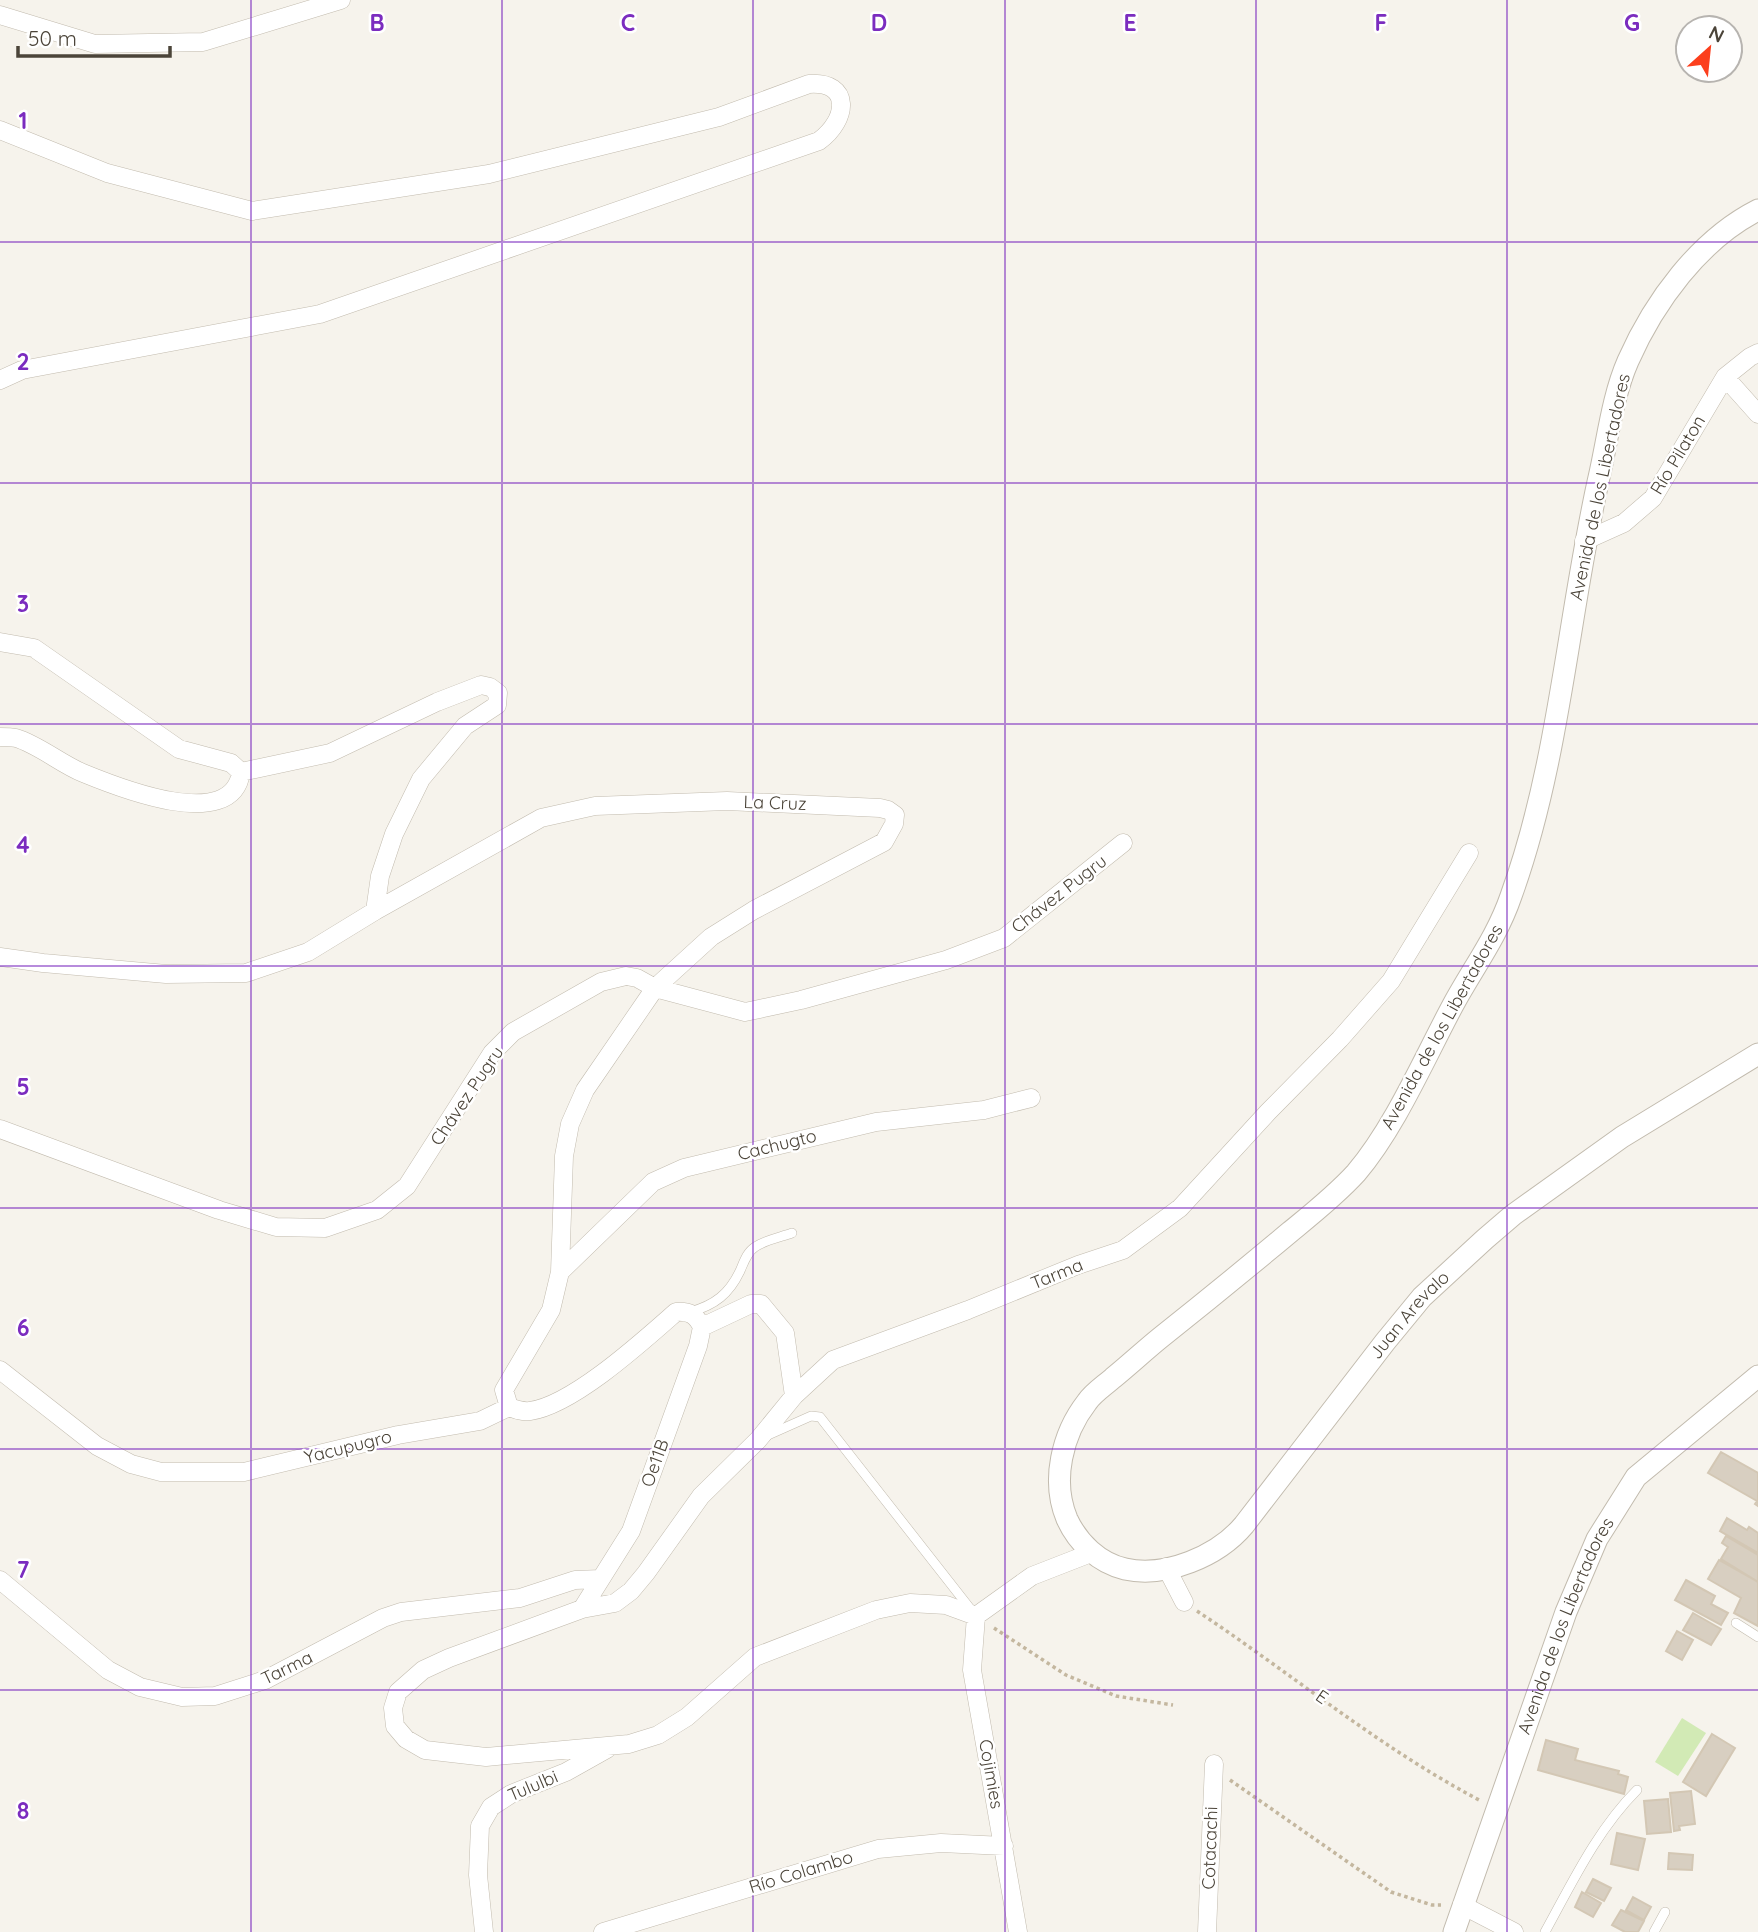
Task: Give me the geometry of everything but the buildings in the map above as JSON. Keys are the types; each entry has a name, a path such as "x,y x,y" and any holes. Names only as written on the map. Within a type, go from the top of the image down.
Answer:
{"street":[{"path":"0,15 95,44 203,42 341,0"},
{"path":"0,130 107,173 252,211 489,174 719,117 809,84 822,83 832,87 839,99 841,113 832,132 819,141 320,314 22,370 0,380"},
{"name":"Avenida de los Libertadores","path":"1091,1553 1069,1524 1061,1502 1059,1478 1065,1442 1088,1399 1256,1261 1356,1173 1393,1118 1456,998 1491,943 1519,872 1551,754 1584,541 1625,366 1644,327 1683,272 1712,242 1758,210"},
{"name":"Río Pilaton","path":"1584,541 1625,523 1653,498 1725,377 1750,356 1758,353"},
{"path":"1725,377 1758,414"},
{"path":"0,642 34,648 179,749 231,763 241,772"},
{"path":"0,957 166,974 246,972 308,952 375,911 380,876 421,779 465,726 497,705 498,693 481,685 437,702 330,753 241,772"},
{"path":"0,737 16,738 82,773 160,801 197,803 218,800 230,793 240,781 241,772"},
{"name":"La Cruz","path":"375,911 541,818 595,806 727,802 880,808 894,815 894,824 884,842 754,910 710,937 655,988"},
{"name":"Chávez Pugru","path":"0,1129 219,1210 276,1227 325,1228 377,1210 407,1186 492,1053 513,1032 601,982 626,975 655,988 745,1012 801,1000 946,961 1004,938 1123,843"},
{"name":"Tarma","path":"614,1745 486,1757 425,1751 406,1739 395,1726 393,1708 398,1692 423,1670 582,1609 615,1603 631,1591 701,1496 758,1440 794,1396 833,1360 1123,1250 1180,1208 1268,1112 1340,1040 1391,981 1469,853"},
{"path":"509,1407 504,1390 551,1310 560,1272 564,1157 570,1124 585,1090 655,988"},
{"name":"Juan Arevalo","path":"1091,1553 1129,1570 1166,1567 1204,1557 1237,1534 1422,1297 1513,1215 1622,1137 1758,1054"},
{"name":"Cachugto","path":"560,1272 653,1182 684,1168 876,1122 984,1110 1031,1098"},
{"path":"690,1312 702,1327 751,1304 761,1304 785,1334 794,1396"},
{"name":"Yacupugro","path":"0,1370 97,1446 131,1464 161,1472 244,1472 398,1435 480,1421 509,1407 520,1412 532,1411 572,1395 676,1312 690,1312"},
{"name":"Oe11B","path":"582,1609 631,1531 698,1346 702,1327"},
{"name":"Avenida de los Libertadores","path":"1454,1932 1566,1612 1597,1539 1636,1477 1758,1376"},
{"path":"614,1745 629,1744 658,1735 687,1717 755,1657 876,1609 910,1603 946,1605 976,1616 1032,1576 1091,1553"},
{"path":"1166,1567 1184,1602"},
{"name":"Tarma","path":"0,1580 108,1670 140,1687 182,1697 215,1696 265,1680 383,1618 401,1612 520,1598 575,1580 601,1579"},
{"name":"Cojimies","path":"976,1616 972,1670 1018,1932"},
{"name":"Tululbi","path":"484,1932 478,1875 480,1826 491,1807 511,1794 566,1772 614,1745"},
{"name":"Cotacachi","path":"1207,1932 1214,1764"},
{"name":"Río Colambo","path":"603,1932 877,1849 942,1843 1004,1846"},
{"path":"1462,1905 1514,1932"}],"lane":[{"path":"690,1312 707,1308 721,1299 755,1247 792,1233"},
{"path":"758,1440 811,1416 820,1417 976,1616"},
{"path":"1736,1623 1758,1637"},
{"path":"1545,1932 1581,1866 1621,1806 1637,1790"},
{"path":"1654,1932 1665,1912"}],"path":[{"name":"E","path":"1184,1602 1331,1703 1392,1750 1496,1810"},
{"path":"976,1616 1066,1675 1116,1696 1173,1705"},
{"path":"1228,1779 1391,1892 1432,1905 1462,1905"}],"green space":[{"path":"1682,1718 1706,1733 1678,1776 1655,1762"}]}
